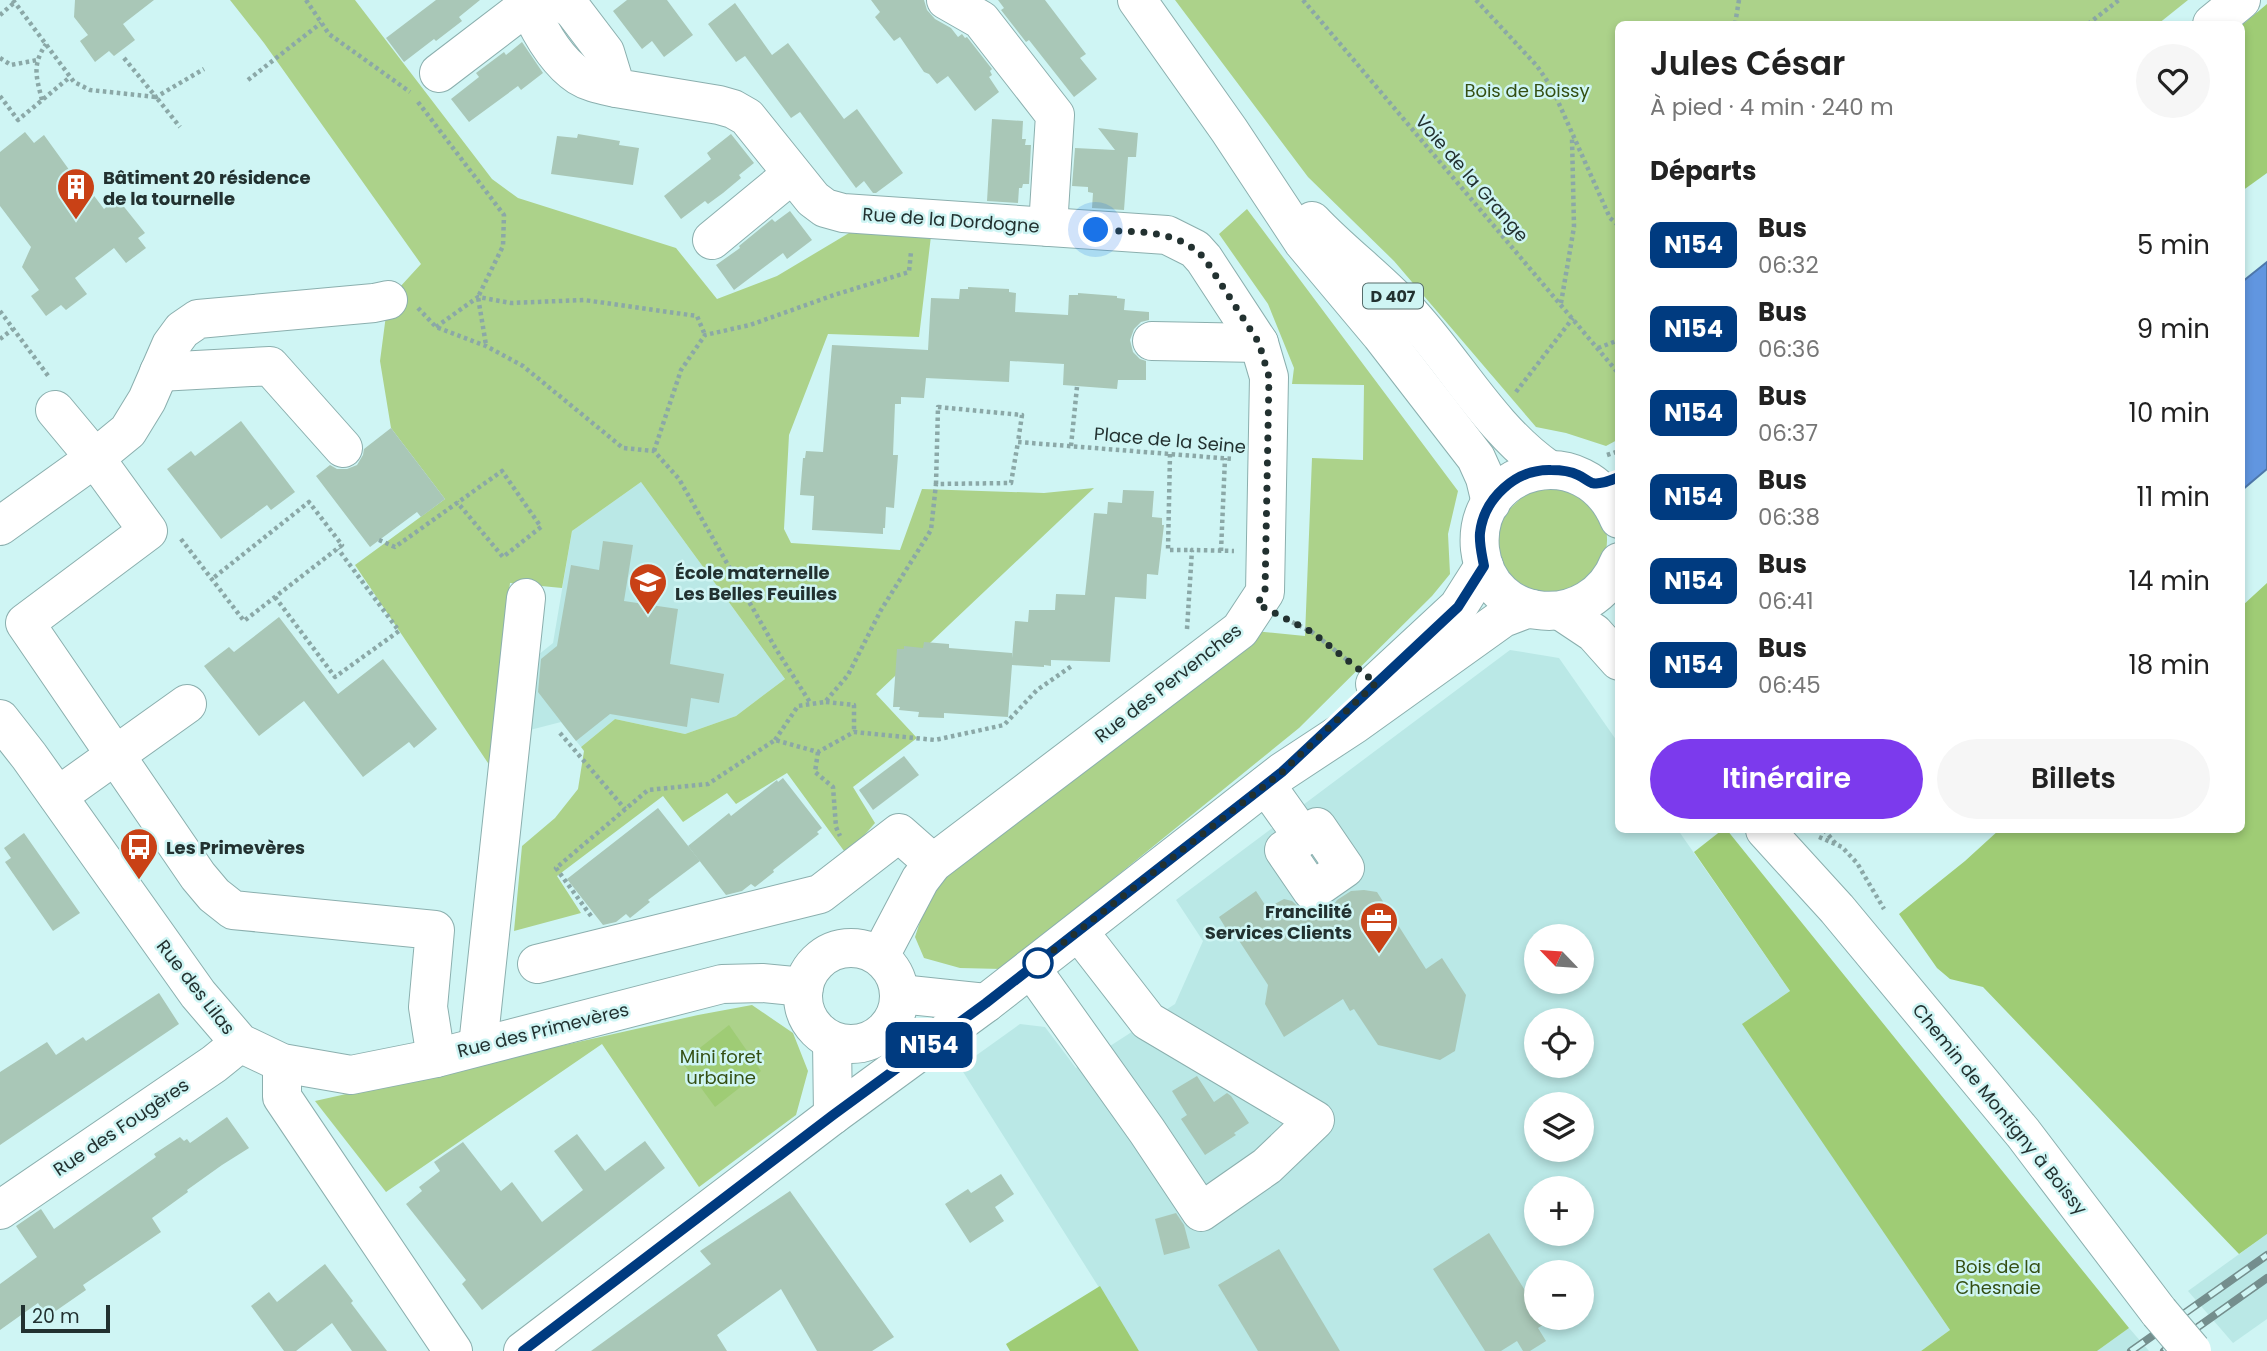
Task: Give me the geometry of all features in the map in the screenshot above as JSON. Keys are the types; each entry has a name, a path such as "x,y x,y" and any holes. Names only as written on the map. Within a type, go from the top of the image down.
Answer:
{"street":[{"path":"946,0 981,20 1055,115 1048,227"},
{"name":"D 407","path":"1137,0 1229,130 1303,242 1381,335 1476,458 1485,478 1491,503"},
{"path":"2216,21 2241,0"},
{"name":"Rue de la Dordogne","path":"538,1 537,25 562,61 579,76 616,88 719,104 733,109 747,117 813,199 825,208 843,213 1167,235"},
{"name":"Rue de la Dordogne","path":"425,83 538,1"},
{"name":"D 407","path":"1229,130 1318,227 1412,316 1501,426 1529,456 1548,469"},
{"path":"712,240 792,174"},
{"name":"Rue des Pervenches","path":"880,956 920,880 933,863 1240,630 1265,592 1269,377 1259,343 1205,259 1195,249 1167,235"},
{"path":"0,526 128,431 147,400 171,345 181,330 198,319 388,300"},
{"path":"1152,341 1259,343"},
{"path":"159,372 270,366 343,448"},
{"path":"53,395 148,531 25,623 198,876 214,895 233,910 435,929 428,1007 436,1058"},
{"path":"1615,512 1608,499 1606,480 1548,469 1531,472 1502,489 1491,503 1480,533 1484,566 1504,595 1514,602 1576,620 1594,633 1615,657"},
{"path":"1274,779 1458,607 1484,566"},
{"path":"525,1350 833,1115 986,1003 1274,779 1503,618 1588,602 1615,582"},
{"path":"478,1046 526,597"},
{"path":"58,796 187,704"},
{"name":"Rue des Lilas","path":"0,720 58,796 198,994 240,1044 282,1063"},
{"path":"1274,779 1303,837"},
{"path":"537,964 820,894 900,833 933,863"},
{"name":"Chemin de Montigny à Boissy","path":"1768,833 1837,909 2032,1144 2192,1351"},
{"name":"Chemin de Montigny à Boissy","path":"1788,833 1837,909"},
{"path":"1031,968 1201,1212 1268,1166 1315,1120 1148,1021 1079,932"},
{"path":"853,947 880,956 894,973 900,994 898,1011 890,1025 879,1036 864,1043 832,1041 812,1024 805,1012 804,987 808,974 816,962 840,948 853,947"},
{"name":"Rue des Primevères","path":"282,1063 351,1074 436,1058 722,984 762,983 804,987"},
{"path":"900,994 986,1003"},
{"path":"832,1041 833,1115"},
{"name":"Rue des Fougères","path":"0,1210 240,1044"},
{"path":"282,1063 282,1097 453,1351"}],"path":[{"path":"306,0 329,34 425,83 504,215 503,246 478,296 436,327"},
{"name":"Voie de la Grange","path":"1303,0 1615,369"},
{"path":"1476,0 1537,66 1552,88 1610,218 1615,222"},
{"path":"1736,21 1739,0"},
{"path":"2092,21 2119,0"},
{"path":"0,15 14,1 74,82 90,90 156,97 204,69"},
{"path":"248,80 321,23"},
{"path":"42,100 36,74 37,57 46,44"},
{"path":"0,58 11,65 37,60"},
{"path":"124,58 180,127"},
{"path":"0,96 18,120 70,77"},
{"path":"1561,303 1574,227 1572,135"},
{"path":"654,451 681,370 705,335 750,326 834,295 909,272 913,217"},
{"path":"478,296 511,303 584,300 697,316 705,335"},
{"path":"478,296 486,346"},
{"path":"388,300 416,306 436,327 486,346 523,366 623,448 654,451 679,479 776,649 811,704"},
{"path":"0,311 53,395"},
{"path":"1512,397 1573,318"},
{"path":"0,339 13,329"},
{"path":"1598,348 1615,342"},
{"path":"1071,446 1077,387"},
{"path":"825,702 848,675 881,610 931,530 936,484 938,407 1022,415 1011,483 936,484"},
{"name":"Place de la Seine","path":"1018,442 1268,462"},
{"path":"1170,454 1168,550 1266,552"},
{"path":"1221,551 1225,458"},
{"path":"379,540 395,547 457,502 502,471 541,527 503,557 457,502"},
{"path":"173,529 244,621 342,545 309,502 212,579"},
{"path":"275,597 335,677 399,631 338,549"},
{"path":"1192,550 1187,641 1193,666"},
{"path":"1257,604 1312,632 1376,683"},
{"path":"775,740 818,752 854,732 935,740 1004,725 1037,690 1073,665"},
{"path":"612,945 555,868 648,790 708,784 775,740 798,706 825,702 854,705 854,732"},
{"path":"560,733 625,809"},
{"path":"818,752 815,772 833,788 836,827 853,870"},
{"path":"1826,833 1836,845"}],"shaded area":[{"name":"École maternelle Les Belles Feuilles","path":"641,482 785,679 736,716 685,734 615,719 581,747 561,722 530,730 518,671 553,643 572,531"},
{"path":"1510,650 1559,658 1615,738 1615,833 1680,833 1790,991 1743,1024 1950,1330 1921,1351 1139,1351 960,1067 1020,1024 1045,1027 1076,1068 1175,1004 1203,941 1176,900"},
{"path":"2267,1234 2267,1319 2233,1343 2188,1291"},
{"path":"2129,1328 2149,1351 2097,1351"}],"green space":[{"path":"230,0 355,0 492,179 518,198 676,248 717,299 777,276 849,233 931,236 919,337 828,334 789,435 784,529 791,543 900,550 922,489 1044,493 1094,488 876,694 917,738 853,787 875,823 847,855 787,773 736,804 727,793 683,822 663,796 557,876 581,913 514,931 522,846 555,818 578,789 584,751 581,747 615,719 685,734 736,716 785,679 641,482 572,531 562,588 510,583 490,766 355,565 445,499 391,428 380,361 388,300 421,264 264,43"},
{"name":"Bois de Boissy","path":"1175,0 2188,0 2162,21 1615,21 1615,441 1606,446 1536,427 1394,261 1308,177"},
{"path":"2267,4 2267,173 2245,189 2245,22"},
{"path":"1247,209 1458,491 1448,534 1450,574 1432,596 1299,728 1002,969 960,968 924,958 915,937 933,882 1254,631 1305,636 1312,458 1363,460 1364,385 1292,384 1294,368 1268,304 1219,234"},
{"path":"1536,484 1577,489 1604,523 1607,543 1602,560 1591,575 1576,586 1558,592 1540,592 1522,586 1508,571 1498,553 1499,519"},
{"path":"2267,583 2267,1234 2239,1254 1983,987 1950,979 1937,968 1899,914 1996,833 2245,833 2245,603"},
{"name":"Bois de la Chesnaie","path":"1718,833 1729,833 2129,1328 2097,1351 1921,1351 1950,1330 1742,1024 1790,991 1694,852"},
{"path":"752,1005 793,1033 808,1071 796,1115 699,1187 602,1044 386,1192 315,1101 698,1015"},
{"name":"Mini foret urbaine","path":"729,1025 761,1071 715,1107 682,1062"},
{"path":"1100,1286 1139,1351 1010,1351 1006,1344"}],"water":[{"path":"2267,262 2267,469 2245,487 2245,280"}],"building":[{"path":"75,0 154,0 123,24 135,40 114,56 109,51 95,62 80,41 88,35 74,17"},
{"path":"436,0 480,0 459,17 462,21 404,62 386,38"},
{"path":"627,0 667,0 693,35 664,57 652,41 642,49 613,11"},
{"path":"871,0 924,0 927,10 935,19 951,28 958,37 962,34 967,37 992,69 992,75 989,77 999,92 975,111 948,76 937,84 924,72 900,37 894,41 875,17 880,12"},
{"path":"998,0 1045,0 1086,54 1080,58 1097,79 1074,97 1029,40 1026,42 1001,10 1004,8"},
{"path":"735,3 772,55 788,43 844,119 857,109 903,173 876,193 873,193 864,181 856,188 800,112 791,118 745,56 736,62 708,24"},
{"path":"522,42 543,73 521,90 518,86 469,122 451,99 479,77 476,73"},
{"path":"992,119 1023,121 1022,139 1026,139 1025,145 1031,145 1029,184 1023,184 1022,188 1019,188 1018,203 987,201"},
{"path":"1098,128 1138,133 1136,157 1128,157 1124,210 1092,208 1093,193 1088,192 1088,187 1072,186 1075,148 1115,150"},
{"name":"Bâtiment 20 résidence de la tournelle","path":"25,132 34,143 44,135 70,171 73,168 104,209 117,198 145,233 138,238 146,248 126,263 114,248 75,278 87,294 66,310 61,305 46,316 31,296 39,290 22,267 31,247 0,206 0,152"},
{"path":"578,134 620,141 619,145 639,148 633,185 551,174 557,136 577,138"},
{"path":"731,134 754,163 723,193 708,204 705,201 681,219 664,196 711,159 707,153"},
{"path":"790,211 812,240 787,259 783,253 734,290 716,265 772,219 775,222"},
{"path":"960,289 1009,289 1009,292 1016,293 1015,312 1068,315 1069,295 1078,293 1125,299 1124,310 1149,312 1149,320 1141,322 1134,329 1130,340 1133,352 1146,361 1146,380 1118,380 1117,389 1063,385 1064,364 1010,361 1009,382 926,378 924,398 901,397 901,404 895,404 893,455 898,455 894,508 886,507 883,534 812,530 814,496 800,495 803,458 806,451 823,452 832,345 928,350 931,298 959,299"},
{"path":"241,421 295,492 271,510 267,505 221,539 167,469 191,451 195,456"},
{"path":"391,428 445,499 421,517 417,512 370,547 316,476 330,465 337,469 347,469 357,465 364,449"},
{"path":"1123,490 1154,491 1152,517 1162,518 1164,525 1158,575 1147,574 1146,599 1115,597 1110,662 1051,660 1051,666 1044,667 1012,665 1008,717 944,713 944,718 918,717 919,712 893,707 897,649 904,649 904,646 923,648 924,642 949,644 949,648 1012,653 1012,658 1015,621 1028,622 1029,610 1055,610 1056,594 1085,595 1094,513 1107,514 1108,502 1122,503"},
{"path":"603,541 633,545 624,601 678,609 670,664 724,674 719,703 691,698 687,727 610,714 576,741 538,692 541,659 557,646 571,565 599,570"},
{"path":"279,617 338,694 383,659 437,729 414,748 409,742 363,777 304,701 259,736 204,666 229,647 234,652"},
{"path":"904,756 919,775 873,810 859,790"},
{"path":"783,778 822,828 817,832 819,834 755,887 751,884 742,891 726,895 688,846 729,813 731,816"},
{"path":"658,808 700,861 648,900 650,902 630,918 626,914 616,922 603,925 567,879"},
{"path":"24,833 80,913 53,931 5,862 11,858 4,848"},
{"path":"1256,891 1267,908 1284,899 1313,913 1330,910 1337,900 1351,891 1377,892 1426,969 1442,958 1466,995 1455,1051 1440,1060 1378,1045 1354,1009 1350,1011 1343,999 1284,1037 1265,1004 1268,985 1234,933 1230,935 1219,917"},
{"path":"159,993 179,1024 0,1145 0,1072 47,1042 56,1055 83,1037 86,1041"},
{"path":"1197,1076 1214,1102 1227,1093 1231,1096 1249,1123 1205,1155 1181,1119 1187,1115 1172,1091"},
{"path":"227,1117 249,1148 187,1190 188,1192 152,1218 161,1232 83,1285 86,1290 47,1317 38,1303 0,1330 0,1284 37,1257 16,1226 41,1209 54,1229 180,1137 190,1143"},
{"path":"577,1134 605,1171 645,1141 665,1168 482,1310 462,1284 466,1280 406,1204 422,1191 419,1187 440,1171 434,1162 463,1142 501,1191 512,1182 542,1222 583,1190 554,1151"},
{"path":"1001,1174 1014,1194 995,1207 1004,1221 970,1243 945,1204 968,1189 971,1193"},
{"path":"790,1191 894,1337 872,1351 817,1351 781,1289 717,1335 727,1351 591,1351 711,1264 700,1251"},
{"path":"1176,1213 1184,1225 1190,1248 1164,1255 1155,1219"},
{"path":"1489,1233 1524,1289 1524,1330 1539,1330 1546,1341 1530,1351 1523,1351 1517,1341 1501,1351 1485,1351 1433,1269"},
{"path":"1279,1249 1340,1351 1258,1351 1218,1285"},
{"path":"325,1264 387,1351 352,1351 332,1323 296,1351 284,1351 251,1306 269,1292 277,1302"}],"railway":[{"path":"2131,1351 2267,1255"},
{"path":"2164,1351 2267,1278"}],"bus line":[{"name":"N154","path":"523,1351 833,1115 986,1003 1282,772 1458,607 1484,566 1480,533 1491,503 1502,489 1531,472 1548,469 1579,475 1593,483 1615,479"}],"place":[{"name":"Bâtiment 20 résidence de la tournelle","path":"76,221"},
{"name":"École maternelle Les Belles Feuilles","path":"648,616"},
{"name":"Les Primevères","path":"139,881"},
{"name":"Francilité Services Clients","path":"1379,955"}],"route":[{"path":"1038,963 1031,968 1282,772 1376,683 1312,632 1257,604 1265,592 1269,377 1259,343 1205,259 1195,249 1182,240 1167,235 1096,230"}]}
